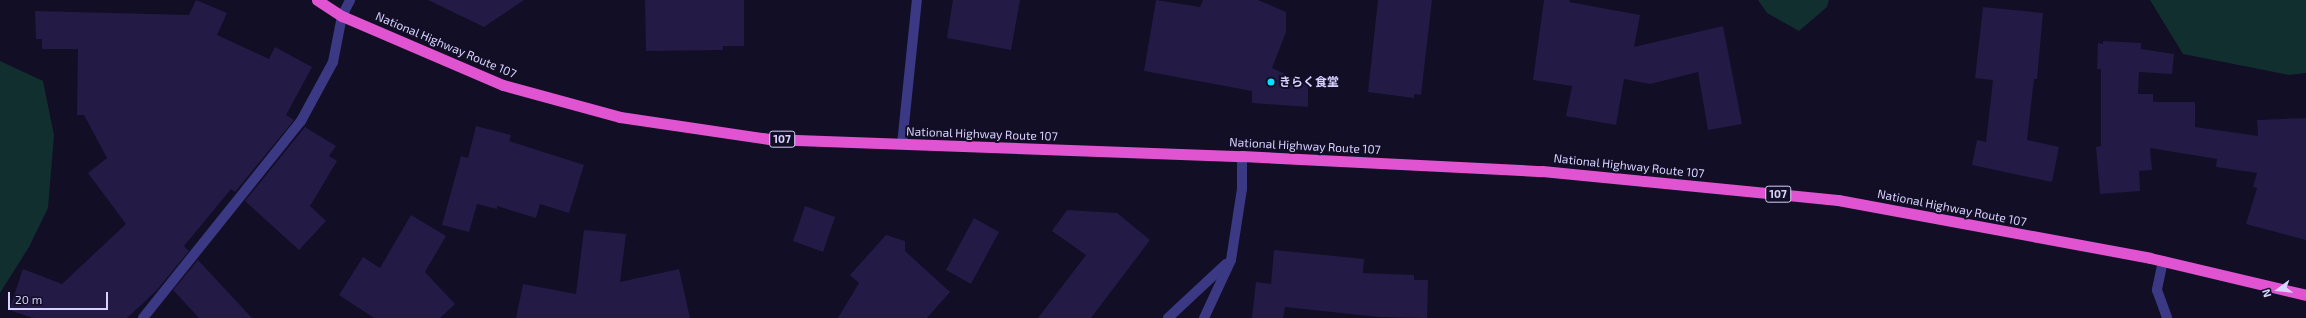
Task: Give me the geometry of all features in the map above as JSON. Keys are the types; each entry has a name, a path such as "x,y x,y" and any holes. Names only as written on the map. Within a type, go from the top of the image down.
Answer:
{"highway":[{"name":"National Highway Route 107","path":"318,0 342,16 503,85 620,117 769,139 1242,156 1542,171 1838,200 2163,261 2306,295"}],"street":[{"path":"143,318 301,121 333,62 342,16 350,0"},
{"path":"902,144 917,0"},
{"path":"1204,318 1231,260 1242,189 1242,156"},
{"path":"1168,318 1231,260"},
{"path":"2163,261 2157,290 2167,318"}],"green space":[{"path":"1758,0 1829,0 1827,7 1799,31 1767,13"},
{"path":"2150,0 2306,0 2306,73 2289,75 2183,54"},
{"path":"0,61 43,81 54,135 48,208 29,247 0,293"}],"building":[{"path":"196,0 227,13 217,35 269,59 275,47 312,67 286,115 294,120 235,192 231,189 184,246 189,251 156,291 127,318 33,318 9,310 23,269 62,284 126,224 88,173 107,158 84,115 77,115 78,49 42,49 42,39 36,39 35,11 189,15"},
{"path":"428,0 524,0 484,27"},
{"path":"645,0 744,0 744,46 723,46 723,50 646,51"},
{"path":"953,0 1020,0 1011,50 947,38"},
{"path":"1156,0 1200,7 1203,0 1258,0 1286,12 1286,32 1272,68 1308,85 1308,107 1252,103 1252,91 1144,71"},
{"path":"1378,0 1432,0 1421,95 1414,94 1414,98 1368,92"},
{"path":"1544,0 1570,0 1569,2 1640,15 1634,47 1723,26 1742,124 1708,130 1698,72 1650,84 1624,79 1616,125 1566,116 1572,86 1533,80"},
{"path":"1983,7 2043,13 2037,79 2034,79 2027,140 2059,147 2052,182 1972,165 1977,140 1986,142 1993,80 1975,78"},
{"path":"2103,41 2141,43 2141,49 2174,54 2172,74 2139,72 2138,94 2153,94 2153,102 2195,102 2195,127 2258,136 2257,120 2306,118 2306,240 2246,224 2257,188 2253,187 2257,173 2216,167 2217,159 2150,148 2152,170 2139,171 2140,191 2100,194 2096,147 2101,146 2101,69 2097,69 2098,43 2103,44"},
{"path":"476,126 511,135 509,141 584,165 569,213 540,204 536,218 497,206 497,209 477,204 469,232 442,225 461,156 468,158"},
{"path":"305,127 336,146 329,156 337,161 310,206 326,221 299,250 245,201"},
{"path":"805,206 835,217 823,252 793,241"},
{"path":"1067,210 1117,213 1150,240 1091,318 1038,318 1086,255 1052,231"},
{"path":"411,215 446,236 425,272 455,304 440,318 374,318 339,295 363,257 380,268"},
{"path":"974,218 999,232 971,284 946,270"},
{"path":"584,230 626,234 620,282 679,269 690,318 516,318 523,284 576,294"},
{"path":"886,235 905,241 905,251 950,292 927,318 838,318 859,283 850,275"},
{"path":"1274,250 1364,259 1363,273 1414,275 1414,280 1428,280 1427,318 1379,317 1285,307 1283,318 1252,318 1256,282 1271,284"},
{"path":"198,260 252,318 199,318 173,290"}],"place":[{"name":"きらく食堂","path":"1271,82"}]}
